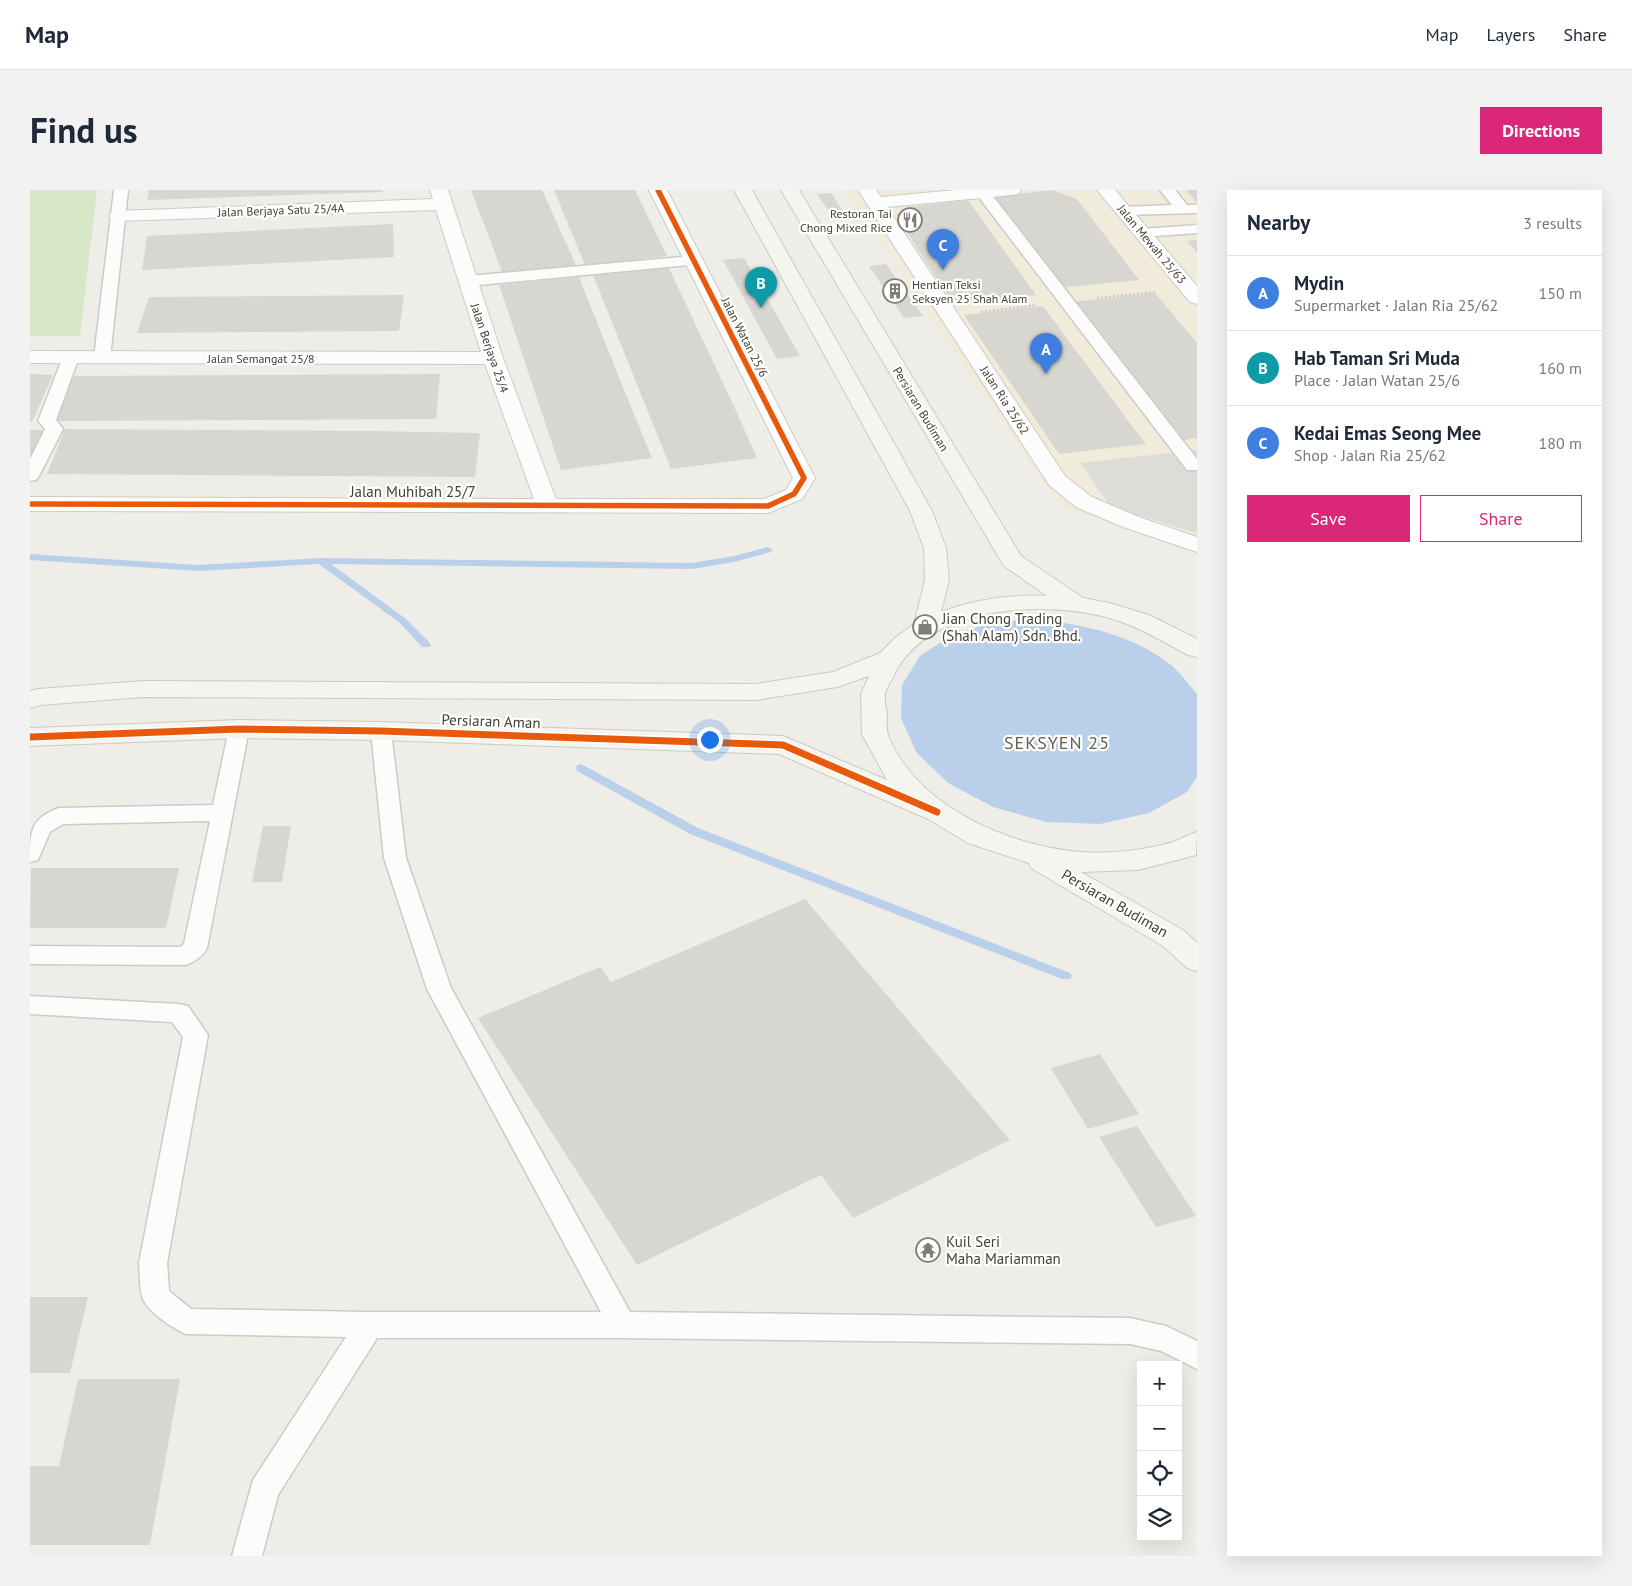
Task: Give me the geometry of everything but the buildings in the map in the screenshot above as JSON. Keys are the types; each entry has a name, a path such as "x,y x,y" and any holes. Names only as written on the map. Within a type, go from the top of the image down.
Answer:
{"main road":[{"path":"743,190 920,511 935,548 937,580 925,628"},
{"name":"Persiaran Budiman","path":"790,190 1012,561 1076,604"},
{"path":"1197,628 1141,620 1109,610 1076,604 1021,602 970,610 925,628 905,642 889,659 873,694 875,734 897,775 937,812 978,836 1028,853 1083,862 1138,860 1186,848 1197,842"},
{"path":"1141,620 1197,649"},
{"name":"Persiaran Aman","path":"30,700 143,689 756,692 837,679 889,659"},
{"name":"Persiaran Aman","path":"30,737 239,729 381,731 783,745 937,812"},
{"name":"Persiaran Budiman","path":"1028,853 1173,938 1197,960"}],"street":[{"name":"Jalan Watan 25/6","path":"658,190 804,478 794,494"},
{"path":"872,197 983,193 1012,190"},
{"name":"Jalan Mewah 25/63","path":"1106,190 1197,298"},
{"name":"Jalan Berjaya Satu 25/4A","path":"118,216 441,197"},
{"name":"Jalan Berjaya 25/4","path":"441,197 493,358 547,505"},
{"name":"Jalan Ria 25/62","path":"872,197 1058,480 1084,502 1131,522 1197,545"},
{"name":"Jalan Semangat 25/8","path":"30,357 493,358"},
{"name":"Jalan Muhibah 25/7","path":"30,504 768,506 794,494"}],"lane":[{"path":"102,358 121,190"},
{"path":"1167,190 1191,209"},
{"path":"983,193 1192,466"},
{"path":"1124,211 1191,209"},
{"path":"1142,233 1197,229"},
{"path":"468,281 694,261"},
{"path":"30,476 54,429 47,422 71,357"},
{"path":"30,956 185,956 195,948 239,729"},
{"path":"381,731 395,858 439,989 622,1325"},
{"path":"30,854 41,827 59,816 222,813"},
{"path":"30,1005 178,1013 196,1035 153,1263 156,1297 186,1321 369,1325 622,1325 1130,1331 1166,1339 1197,1356"},
{"path":"247,1556 264,1490 369,1325"}],"shaded area":[{"path":"844,190 1197,190 1197,553 1059,506"},
{"path":"1197,450 1197,533 1111,507 1080,463"}],"green space":[{"path":"30,190 97,190 80,336 30,336"}],"water":[{"path":"1039,619 1092,628 1125,639 1156,654 1182,675 1197,694 1197,777 1187,792 1149,813 1100,824 1046,822 993,807 948,783 916,752 901,718 902,685 920,656 952,635 993,622"}],"waterway":[{"path":"321,561 692,566 734,559 768,550"},
{"path":"30,557 198,568 321,561"},
{"path":"321,561 403,621 426,645"},
{"path":"581,768 694,831 1066,976"}],"cycle path":[{"path":"30,504 768,506 794,494 804,478 658,190"},
{"path":"30,737 239,729 381,731 783,745 937,812"}],"place":[{"name":"Restoran Tai Chong Mixed Rice","path":"910,220"},
{"name":"Kedai Emas Seong Mee","path":"943,270"},
{"name":"Hentian Teksi Seksyen 25 Shah Alam","path":"895,291"},
{"name":"Hab Taman Sri Muda","path":"761,308"},
{"name":"Mydin","path":"1046,374"},
{"name":"Jian Chong Trading (Shah Alam) Sdn. Bhd.","path":"925,627"},
{"name":"Kuil Seri Maha Mariamman","path":"928,1250"}],"district":[{"name":"SEKSYEN 25","path":"1057,742"}]}
